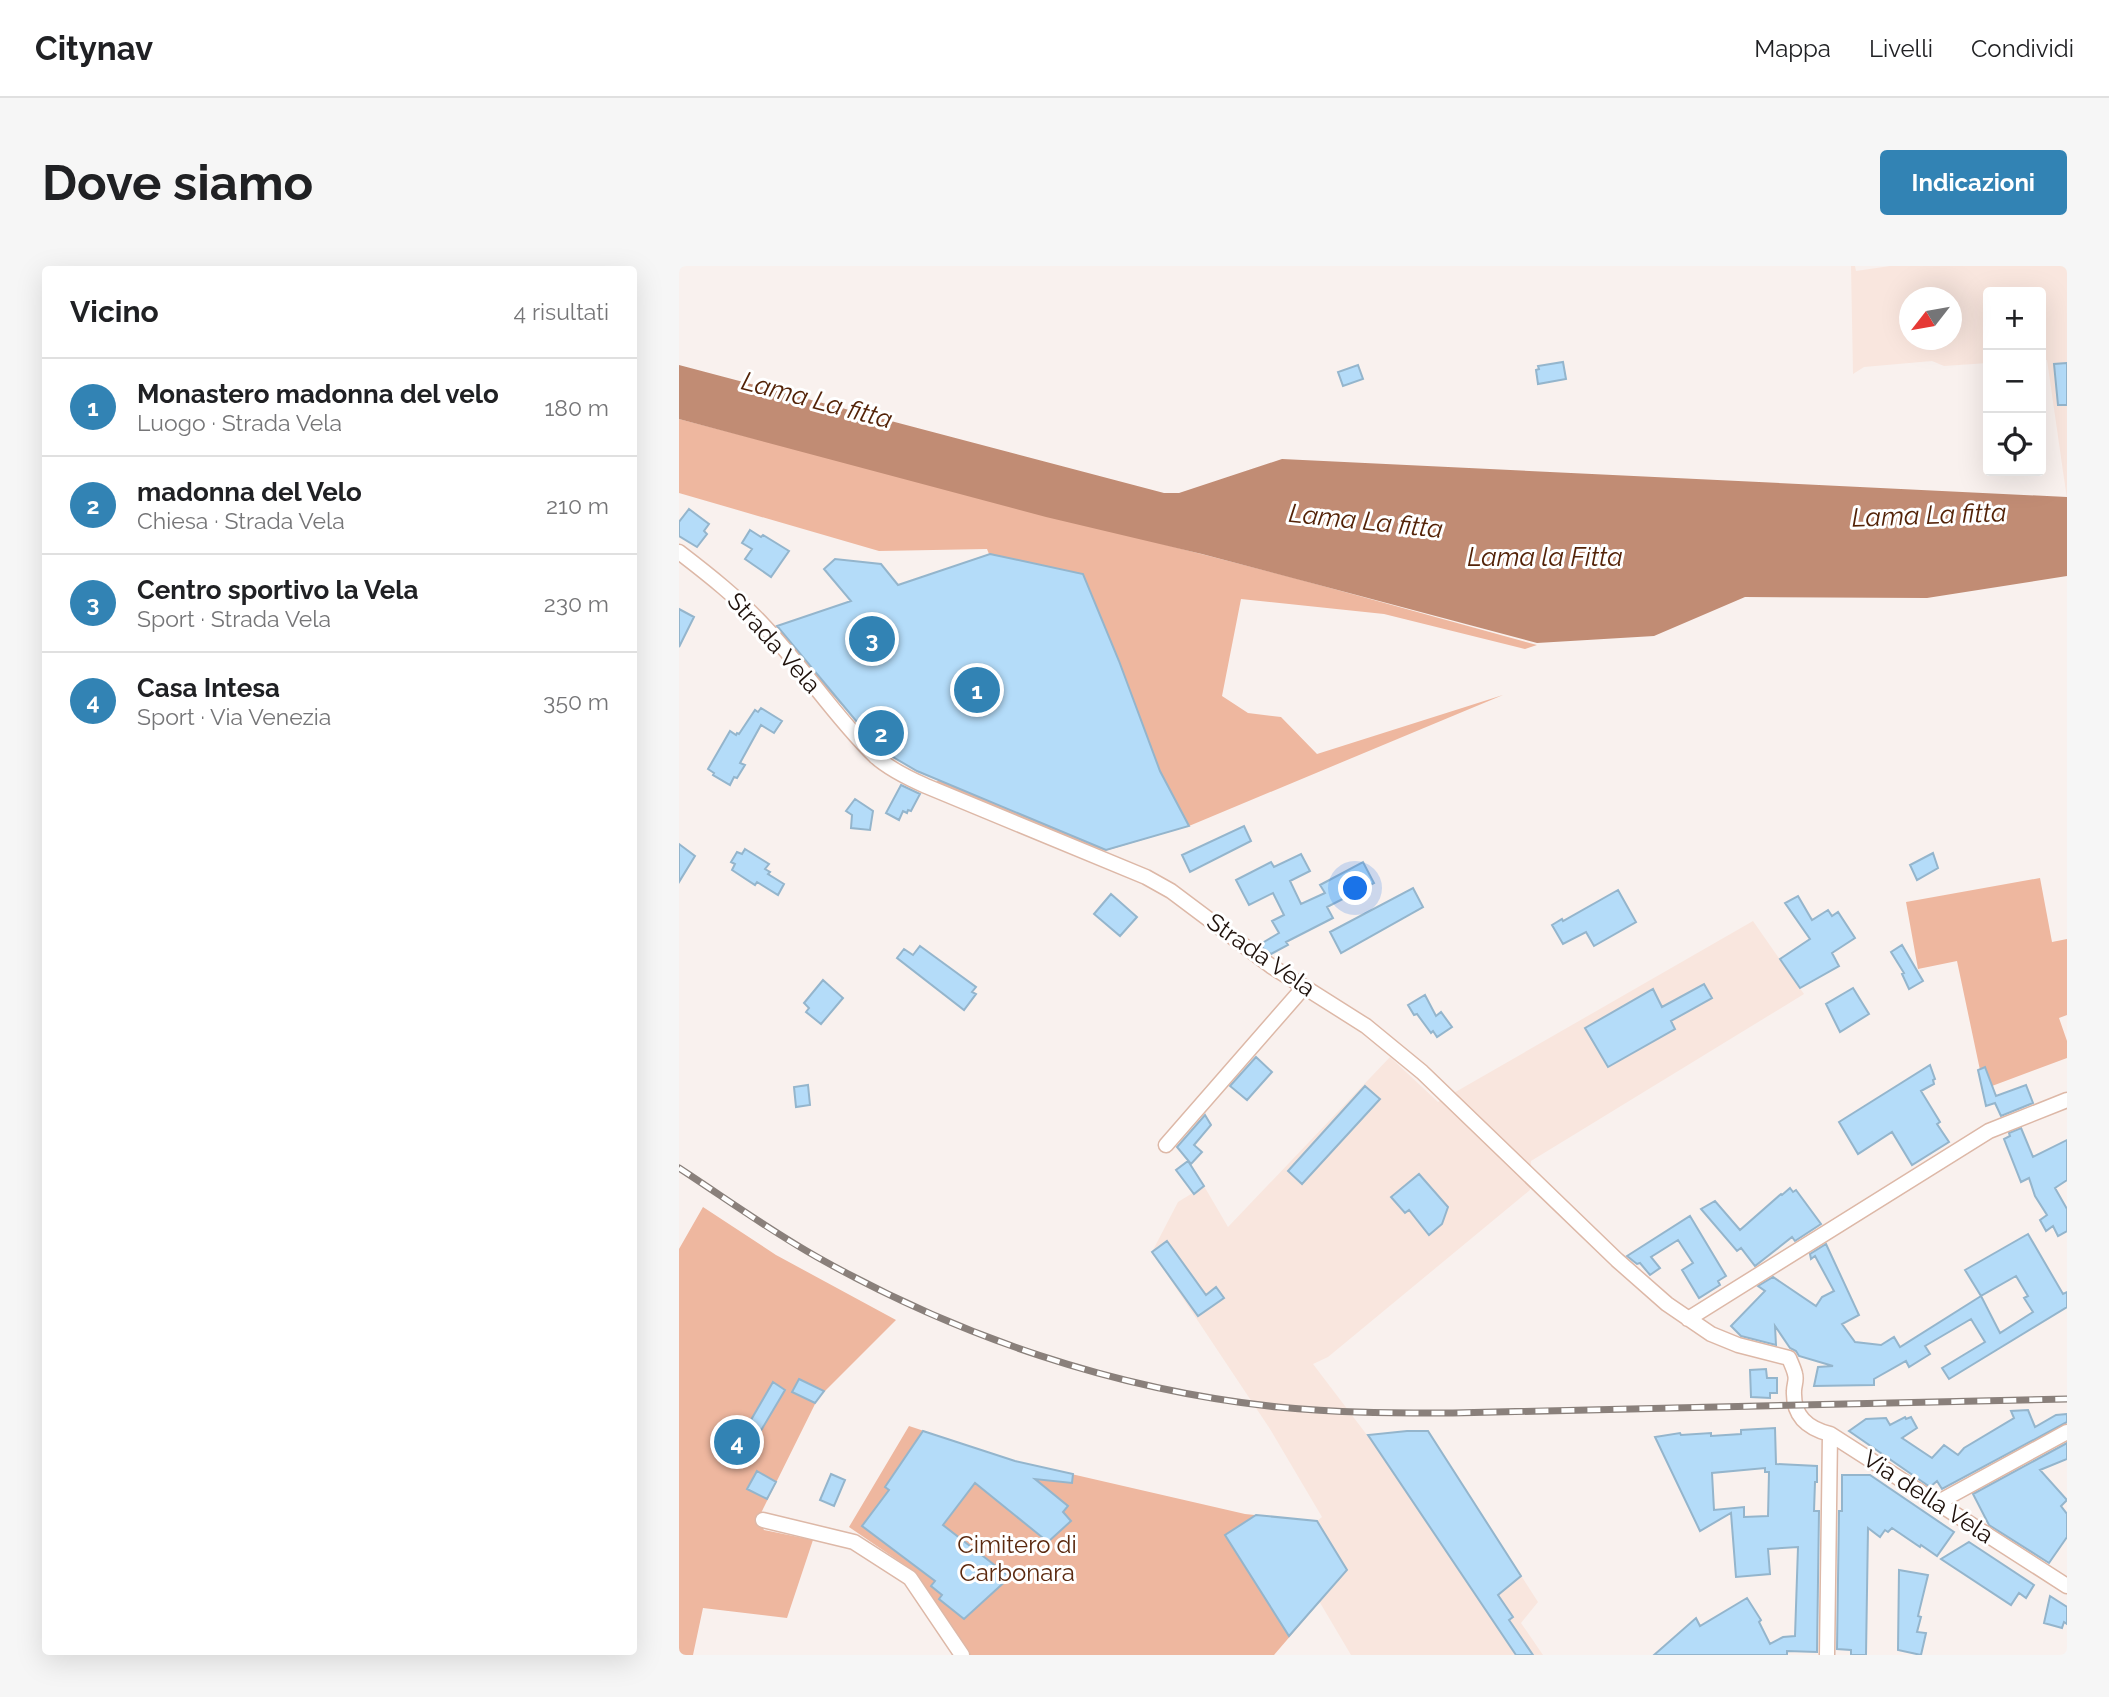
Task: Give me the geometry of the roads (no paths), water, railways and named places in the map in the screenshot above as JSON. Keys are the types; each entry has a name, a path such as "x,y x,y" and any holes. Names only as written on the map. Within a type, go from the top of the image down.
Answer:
{"street":[{"name":"Strada Vela","path":"679,552 722,586 765,627 877,757 903,775 938,791 1146,877 1171,891 1271,966 1366,1026 1422,1072 1617,1260 1667,1304 1711,1334 1738,1345 1789,1358 1796,1376 1795,1405"},
{"path":"1166,1145 1304,987"},
{"path":"1688,1319 1989,1131 2067,1100"},
{"name":"Via della Vela","path":"1795,1405 1801,1420 1818,1431 1830,1434 2067,1586"},
{"path":"1937,1503 2067,1432"},
{"path":"1827,1655 1830,1434"},
{"path":"763,1520 854,1542 910,1577 962,1655"}],"water":[{"name":"Lama la Fitta","path":"679,365 1164,493 1179,493 1282,459 2067,497 2067,576 1927,598 1745,597 1654,636 1537,643 1202,554 1046,517 679,419"}],"railway":[{"path":"679,1168 799,1247 926,1312 1040,1356 1158,1388 1218,1399 1278,1407 1388,1413 2067,1399"}],"place":[{"name":"Centro sportivo la Vela","path":"872,639"},
{"name":"Monastero madonna del velo","path":"977,690"},
{"name":"madonna del Velo","path":"881,733"},
{"name":"Casa Intesa","path":"737,1442"}],"water label":[{"name":"Lama La fitta","path":"817,400"},
{"name":"Lama La fitta","path":"1929,515"},
{"name":"Lama La fitta","path":"1366,521"}],"park label":[{"name":"Cimitero di Carbonara","path":"1017,1559"}]}
